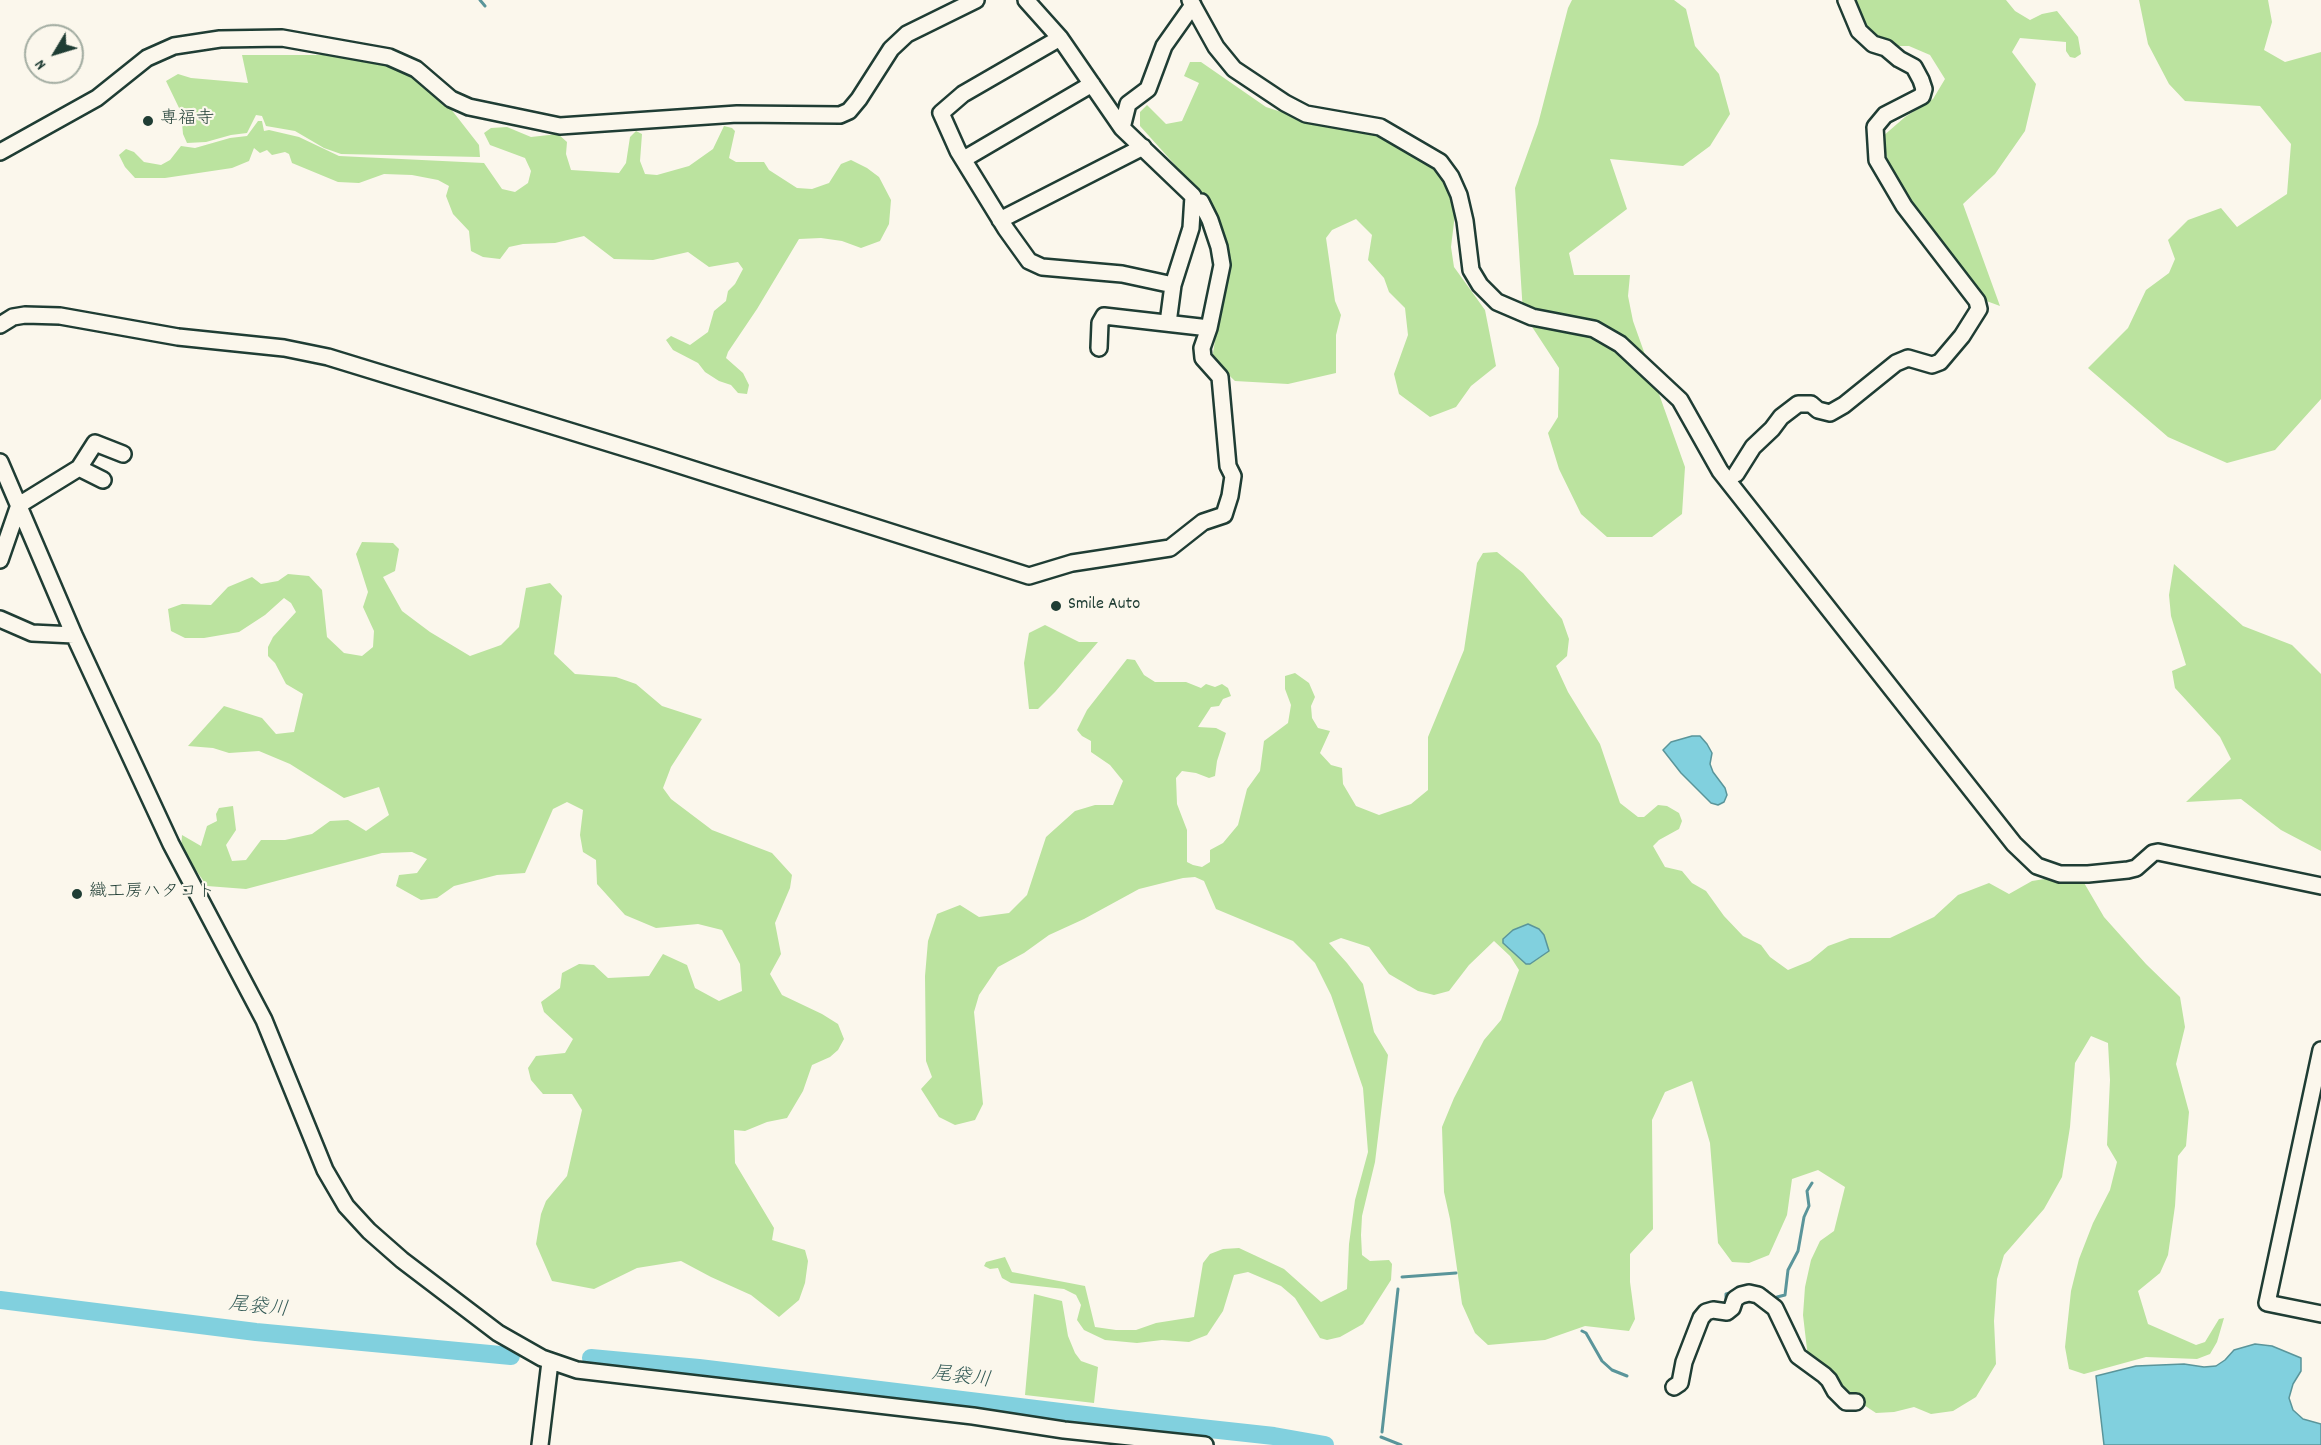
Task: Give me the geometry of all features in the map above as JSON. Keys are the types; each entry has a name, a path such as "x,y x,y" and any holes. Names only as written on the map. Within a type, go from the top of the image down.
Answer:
{"street":[{"path":"0,152 97,98 147,58 174,46 220,39 282,39 389,57 417,69 451,99 469,107 560,126 737,114 840,115 849,111 859,99 891,49 907,34 976,0"},
{"path":"1026,0 1060,38 1122,128 1193,196 1191,228 1173,285 1168,323"},
{"path":"1736,474 1753,447 1781,417 1798,404 1810,404 1818,410 1830,413 1844,405 1896,363 1908,358 1932,365 1940,362 1962,336 1979,309 1977,301 1904,206 1877,160 1875,128 1885,115 1922,96 1924,89 1921,80 1914,67 1899,59 1886,48 1873,44 1859,31 1846,0"},
{"path":"1122,128 1128,104 1148,89 1164,46 1191,2 1216,47 1234,69 1286,104 1306,114 1380,127 1440,162 1451,177 1459,195 1471,270 1480,285 1497,302 1532,317 1594,329 1620,344 1675,395 1688,412 1720,471 2014,844 2037,866 2060,874 2128,870 2136,868 2153,853 2158,852 2321,886"},
{"path":"1060,38 963,94 941,113 963,159 1000,220 1029,261 1042,267 1122,274 1173,285"},
{"path":"963,159 1092,84"},
{"path":"1000,220 1143,147"},
{"path":"0,325 13,317 25,315 60,316 178,337 284,348 328,357 651,456 1029,576 1072,563 1170,548 1203,522 1224,514 1233,476 1228,466 1220,377 1203,358 1202,348 1209,328 1222,265 1210,220 1200,201 1194,203"},
{"path":"1099,348 1100,323 1104,316 1209,328"},
{"path":"0,560 20,505 79,468 94,443 123,454"},
{"path":"0,462 74,635 171,844 264,1020 325,1170 346,1206 369,1231 419,1274 498,1333 527,1351 550,1362 578,1370 954,1414 1064,1430 1205,1445"},
{"path":"79,468 103,480"},
{"path":"0,619 32,633 74,635"},
{"path":"2321,1050 2267,1303 2321,1314"},
{"path":"1674,1387 1680,1383 1684,1362 1701,1318 1706,1312 1713,1310 1727,1312 1732,1308 1735,1299 1749,1293 1758,1295 1775,1308 1798,1356 1824,1375 1834,1391 1846,1402 1856,1402"},
{"path":"540,1445 550,1362"}],"green space":[{"path":"1572,0 1674,0 1686,9 1695,46 1719,74 1730,114 1710,146 1683,166 1610,159 1627,209 1569,253 1574,275 1630,275 1628,296 1633,321 1685,467 1682,514 1652,537 1607,537 1581,514 1559,469 1548,433 1558,417 1559,368 1523,313 1515,188 1538,124"},
{"path":"1851,0 2006,0 2015,11 2030,20 2042,14 2057,11 2078,37 2081,54 2075,58 2070,57 2066,51 2066,42 2020,38 2012,52 2036,84 2025,131 1995,174 1963,204 2000,306 1981,299 1916,208 1890,169 1882,137 1905,117 1933,99 1945,79 1930,55 1909,46 1889,46 1867,34"},
{"path":"2139,0 2268,0 2272,22 2264,50 2285,62 2321,52 2321,399 2275,450 2227,463 2168,437 2088,368 2128,328 2146,290 2169,273 2175,259 2168,240 2188,220 2221,208 2237,227 2287,194 2291,144 2260,106 2185,101 2169,84 2148,44"},
{"path":"242,55 346,55 404,70 447,104 479,145 480,157 341,154 324,148 295,131 266,126 262,116 256,115 247,133 206,142 187,143 183,134 181,112 166,81 178,74 191,78 248,83"},
{"path":"1190,62 1201,62 1266,107 1312,122 1379,136 1410,152 1442,176 1452,198 1455,214 1451,247 1454,267 1485,310 1496,366 1471,386 1456,407 1430,417 1399,394 1394,374 1408,335 1405,308 1389,292 1384,278 1368,260 1372,235 1356,219 1332,230 1326,238 1335,301 1341,315 1336,335 1336,373 1288,384 1235,381 1212,359 1228,261 1204,197 1140,126 1140,112 1147,105 1166,124 1182,121 1199,83 1184,76"},
{"path":"258,121 262,121 264,131 269,130 299,137 339,156 484,163 502,189 515,192 528,183 531,171 525,158 490,145 484,133 491,128 507,127 531,137 558,134 567,142 566,154 571,170 619,173 626,163 630,137 636,131 642,134 640,161 645,174 657,175 689,166 713,149 724,126 735,131 729,158 736,162 764,162 769,170 797,188 812,189 829,183 841,164 851,160 867,168 879,177 891,200 889,224 880,241 861,248 842,241 821,238 799,239 728,352 726,358 743,373 749,385 747,394 738,393 731,385 705,372 698,363 673,350 666,340 671,336 690,345 708,332 714,311 726,301 728,291 735,284 743,269 738,262 709,267 688,252 653,260 614,259 584,236 555,243 509,247 500,259 483,257 471,251 469,231 453,214 446,196 449,186 438,180 412,175 384,174 359,183 338,182 292,163 289,154 285,152 272,155 267,150 260,153 254,148 249,161 232,168 165,178 135,178 125,167 119,155 126,149 134,152 144,162 161,165 170,160 181,146 195,148 230,138 247,136"},
{"path":"362,542 393,543 399,549 395,571 383,577 402,611 430,632 470,656 501,645 519,627 526,588 550,583 562,596 554,654 575,674 616,677 636,684 662,706 702,719 671,767 663,788 671,799 712,830 772,853 792,875 790,888 775,923 781,954 770,974 782,995 838,1024 844,1039 838,1050 830,1057 812,1065 803,1091 787,1118 767,1122 745,1131 734,1130 735,1163 774,1228 772,1240 805,1250 808,1261 805,1283 799,1300 779,1317 751,1295 681,1261 637,1268 594,1289 552,1281 536,1244 541,1214 546,1201 567,1176 582,1110 572,1094 543,1094 531,1080 528,1068 536,1056 565,1053 573,1039 544,1012 541,1002 560,988 562,973 579,964 594,965 608,978 649,976 663,954 687,965 695,988 719,1001 742,991 740,964 722,930 698,924 656,928 625,915 597,884 596,860 583,852 580,835 583,810 567,802 553,809 525,873 497,875 454,886 437,898 421,900 396,886 399,875 417,873 427,859 412,852 382,853 246,889 207,886 181,849 182,835 201,846 207,826 217,821 216,814 219,808 233,806 236,830 226,845 232,861 246,860 261,840 285,840 312,834 330,821 348,820 366,831 389,815 379,787 344,798 290,764 259,751 229,753 213,748 188,746 224,706 262,718 276,734 294,732 303,694 286,684 275,663 268,656 268,647 273,637 296,612 291,603 284,598 265,615 239,632 204,638 185,638 171,631 168,609 182,604 211,605 228,587 252,577 261,584 278,581 288,574 309,576 322,590 327,637 344,653 362,656 373,647 374,631 363,607 368,592 356,554"},
{"path":"1497,552 1523,573 1562,619 1569,639 1567,656 1556,666 1568,692 1600,744 1620,803 1638,817 1644,817 1658,805 1667,806 1679,813 1682,821 1679,829 1653,846 1665,867 1682,871 1692,883 1706,891 1724,916 1743,936 1761,945 1770,957 1788,970 1810,961 1828,946 1850,938 1890,938 1934,917 1958,895 1989,883 2009,894 2032,881 2057,877 2083,881 2104,917 2146,964 2180,997 2185,1027 2176,1064 2189,1112 2186,1146 2178,1156 2175,1206 2168,1255 2160,1273 2138,1291 2148,1324 2196,1345 2205,1342 2219,1319 2224,1318 2217,1342 2210,1354 2197,1359 2146,1357 2084,1374 2069,1369 2065,1347 2071,1291 2079,1259 2093,1223 2110,1190 2117,1162 2107,1145 2110,1080 2108,1043 2091,1036 2075,1063 2070,1127 2062,1177 2044,1209 2004,1255 1997,1279 1994,1321 1996,1364 1976,1397 1953,1411 1931,1414 1914,1407 1894,1412 1876,1413 1838,1388 1835,1377 1827,1367 1808,1358 1803,1315 1805,1287 1811,1260 1820,1241 1834,1231 1845,1187 1818,1170 1792,1179 1787,1215 1769,1255 1749,1263 1732,1262 1718,1243 1710,1143 1692,1081 1665,1092 1652,1120 1653,1229 1630,1254 1630,1282 1635,1319 1629,1331 1585,1326 1545,1340 1488,1345 1475,1333 1462,1304 1444,1192 1442,1127 1454,1098 1484,1040 1501,1020 1519,970 1510,956 1494,941 1469,965 1449,991 1434,995 1418,991 1389,974 1369,947 1341,938 1329,943 1363,984 1374,1032 1388,1055 1375,1162 1362,1216 1361,1235 1362,1255 1370,1261 1389,1260 1392,1264 1391,1280 1363,1324 1340,1337 1327,1340 1320,1338 1295,1298 1281,1286 1248,1272 1234,1275 1223,1311 1207,1335 1189,1342 1162,1340 1137,1343 1105,1340 1084,1330 1077,1320 1081,1305 1076,1295 1064,1289 1011,1283 1002,1278 998,1268 990,1269 984,1266 986,1262 1005,1257 1012,1272 1085,1286 1095,1327 1116,1330 1136,1330 1156,1323 1194,1317 1203,1263 1210,1254 1223,1249 1239,1248 1284,1269 1321,1302 1347,1289 1349,1244 1355,1200 1368,1152 1363,1088 1331,995 1315,963 1293,941 1216,909 1204,881 1195,877 1139,889 1049,935 1024,953 998,967 979,995 974,1012 983,1104 975,1120 955,1125 939,1117 921,1089 932,1077 926,1061 925,976 928,941 937,914 960,905 979,917 1009,913 1027,895 1046,837 1075,811 1095,805 1113,805 1123,781 1110,765 1091,752 1091,741 1077,730 1087,710 1127,659 1135,660 1144,675 1155,682 1186,682 1201,688 1206,684 1215,687 1222,684 1228,688 1231,696 1223,699 1219,706 1211,707 1198,727 1216,728 1226,733 1215,776 1209,778 1182,771 1176,778 1177,804 1187,830 1187,862 1202,867 1210,862 1210,850 1223,843 1238,825 1247,789 1260,771 1264,741 1288,723 1291,705 1285,689 1285,676 1295,673 1309,683 1315,697 1311,706 1312,718 1318,728 1330,731 1320,753 1331,765 1342,768 1343,784 1356,806 1379,815 1411,804 1428,790 1428,737 1464,650 1477,563 1483,553"},
{"path":"2174,564 2243,626 2292,645 2321,674 2321,851 2281,830 2241,799 2186,802 2231,759 2220,737 2175,688 2172,671 2186,665 2171,616 2169,595"},
{"path":"1045,625 1079,642 1098,642 1038,709 1029,709 1024,663 1029,633"},
{"path":"1034,1294 1062,1301 1068,1336 1075,1353 1081,1361 1098,1367 1094,1403 1025,1395"}],"water":[{"path":"1700,736 1712,753 1710,764 1727,795 1724,802 1718,805 1711,803 1681,773 1663,750 1671,742"},
{"path":"1528,924 1539,929 1544,935 1549,951 1530,964 1526,964 1503,943 1503,939 1513,930"},
{"path":"2255,1344 2272,1346 2301,1358 2301,1371 2293,1384 2289,1398 2293,1410 2303,1419 2321,1424 2321,1445 2104,1445 2096,1376 2136,1366 2184,1364 2216,1366 2234,1350"}],"waterway":[{"path":"480,0 485,6"},
{"path":"1777,1297 1785,1295 1788,1270 1798,1251 1804,1217 1809,1206 1807,1191 1812,1183"},
{"path":"1402,1277 1456,1273"},
{"path":"1755,1288 1759,1287 1767,1291"},
{"path":"1382,1432 1398,1289"},
{"path":"1726,1303 1726,1294 1733,1292"},
{"name":"尾袋川","path":"0,1300 256,1332 511,1356"},
{"path":"1582,1331 1586,1333 1602,1361 1612,1370 1627,1376"},
{"name":"尾袋川","path":"591,1358 699,1368 1274,1436 1325,1445"},
{"path":"1381,1437 1401,1445"}],"place":[{"name":"専福寺","path":"148,121"},
{"name":"Smile Auto","path":"1056,606"},
{"name":"織工房ハタコト","path":"77,894"}]}
